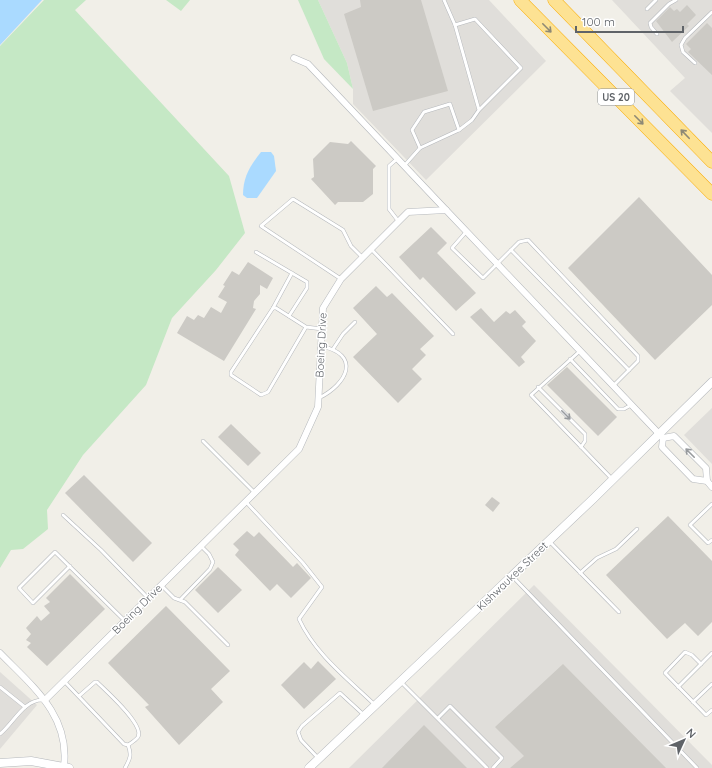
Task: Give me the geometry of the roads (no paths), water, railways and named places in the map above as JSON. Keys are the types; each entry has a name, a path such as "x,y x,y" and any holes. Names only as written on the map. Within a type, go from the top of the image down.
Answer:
{"highway":[{"name":"US 20","path":"520,0 712,194"},
{"name":"US 20","path":"554,0 712,162"}],"street":[{"path":"294,58 308,64 580,350 661,436 662,447 693,479 707,481"},
{"name":"Boeing Drive","path":"45,700 299,449 318,407 323,308 341,278 408,212 446,210"},
{"name":"Kishwaukee Street","path":"310,768 661,436 712,382"},
{"path":"661,436 674,436 706,468 707,481 712,487"},
{"path":"0,653 45,700 55,713 65,752 66,767 31,761 0,763"}],"lane":[{"path":"444,0 456,25 479,110"},
{"path":"647,9 656,0"},
{"path":"657,34 650,27 650,23 669,4 676,0"},
{"path":"695,63 684,52 681,45 685,38 712,12"},
{"path":"404,166 420,148 459,130 472,120 479,110 522,68 475,19 456,25"},
{"path":"420,148 412,130 424,112 450,104 459,130"},
{"path":"397,159 389,166 389,209 399,222"},
{"path":"341,278 261,226 293,199 343,230 351,246 362,258"},
{"path":"467,232 452,248 483,278 519,242 528,240 638,356 638,361 613,386"},
{"path":"372,249 453,334"},
{"path":"511,250 629,370"},
{"path":"256,252 307,282 307,285 289,316"},
{"path":"292,273 273,308 231,372 233,378 261,395 268,392 306,327"},
{"path":"273,308 306,327 322,329"},
{"path":"333,348 343,334 355,322"},
{"path":"319,398 334,388 342,380 346,372 345,363 340,353 333,348 321,346"},
{"path":"580,350 529,396 613,480"},
{"path":"570,359 618,409 624,409 631,405"},
{"path":"538,387 585,434 585,441 581,447"},
{"path":"203,441 255,493"},
{"path":"246,502 303,563 322,588 299,619 307,636 325,656 376,706"},
{"path":"712,504 690,525 708,543 712,540"},
{"path":"63,515 101,550 148,598"},
{"path":"580,573 596,558 616,549 637,529"},
{"path":"549,541 619,612"},
{"path":"181,599 210,569 213,562 209,554 201,546"},
{"path":"70,566 33,603 19,588 55,552 70,566 125,621"},
{"path":"512,576 697,768"},
{"path":"161,585 174,598 181,599 228,645"},
{"path":"701,664 692,655 685,652 665,674 706,715 712,710"},
{"path":"678,687 712,654"},
{"path":"64,681 124,744 128,745 131,753 130,759 125,768"},
{"path":"79,696 94,682 97,682 131,717 138,733 138,737 128,745"},
{"path":"401,682 487,768"},
{"path":"693,702 712,684"},
{"path":"0,687 25,708"},
{"path":"319,759 301,740 298,732 302,726 340,693 365,716"},
{"path":"0,734 25,708 38,700 45,700"},
{"path":"438,718 450,706 502,758 493,768"}],"water":[{"path":"0,0 42,0 0,45"},
{"path":"261,152 271,152 274,156 276,171 257,198 247,198 243,195 244,183 250,167"}]}
